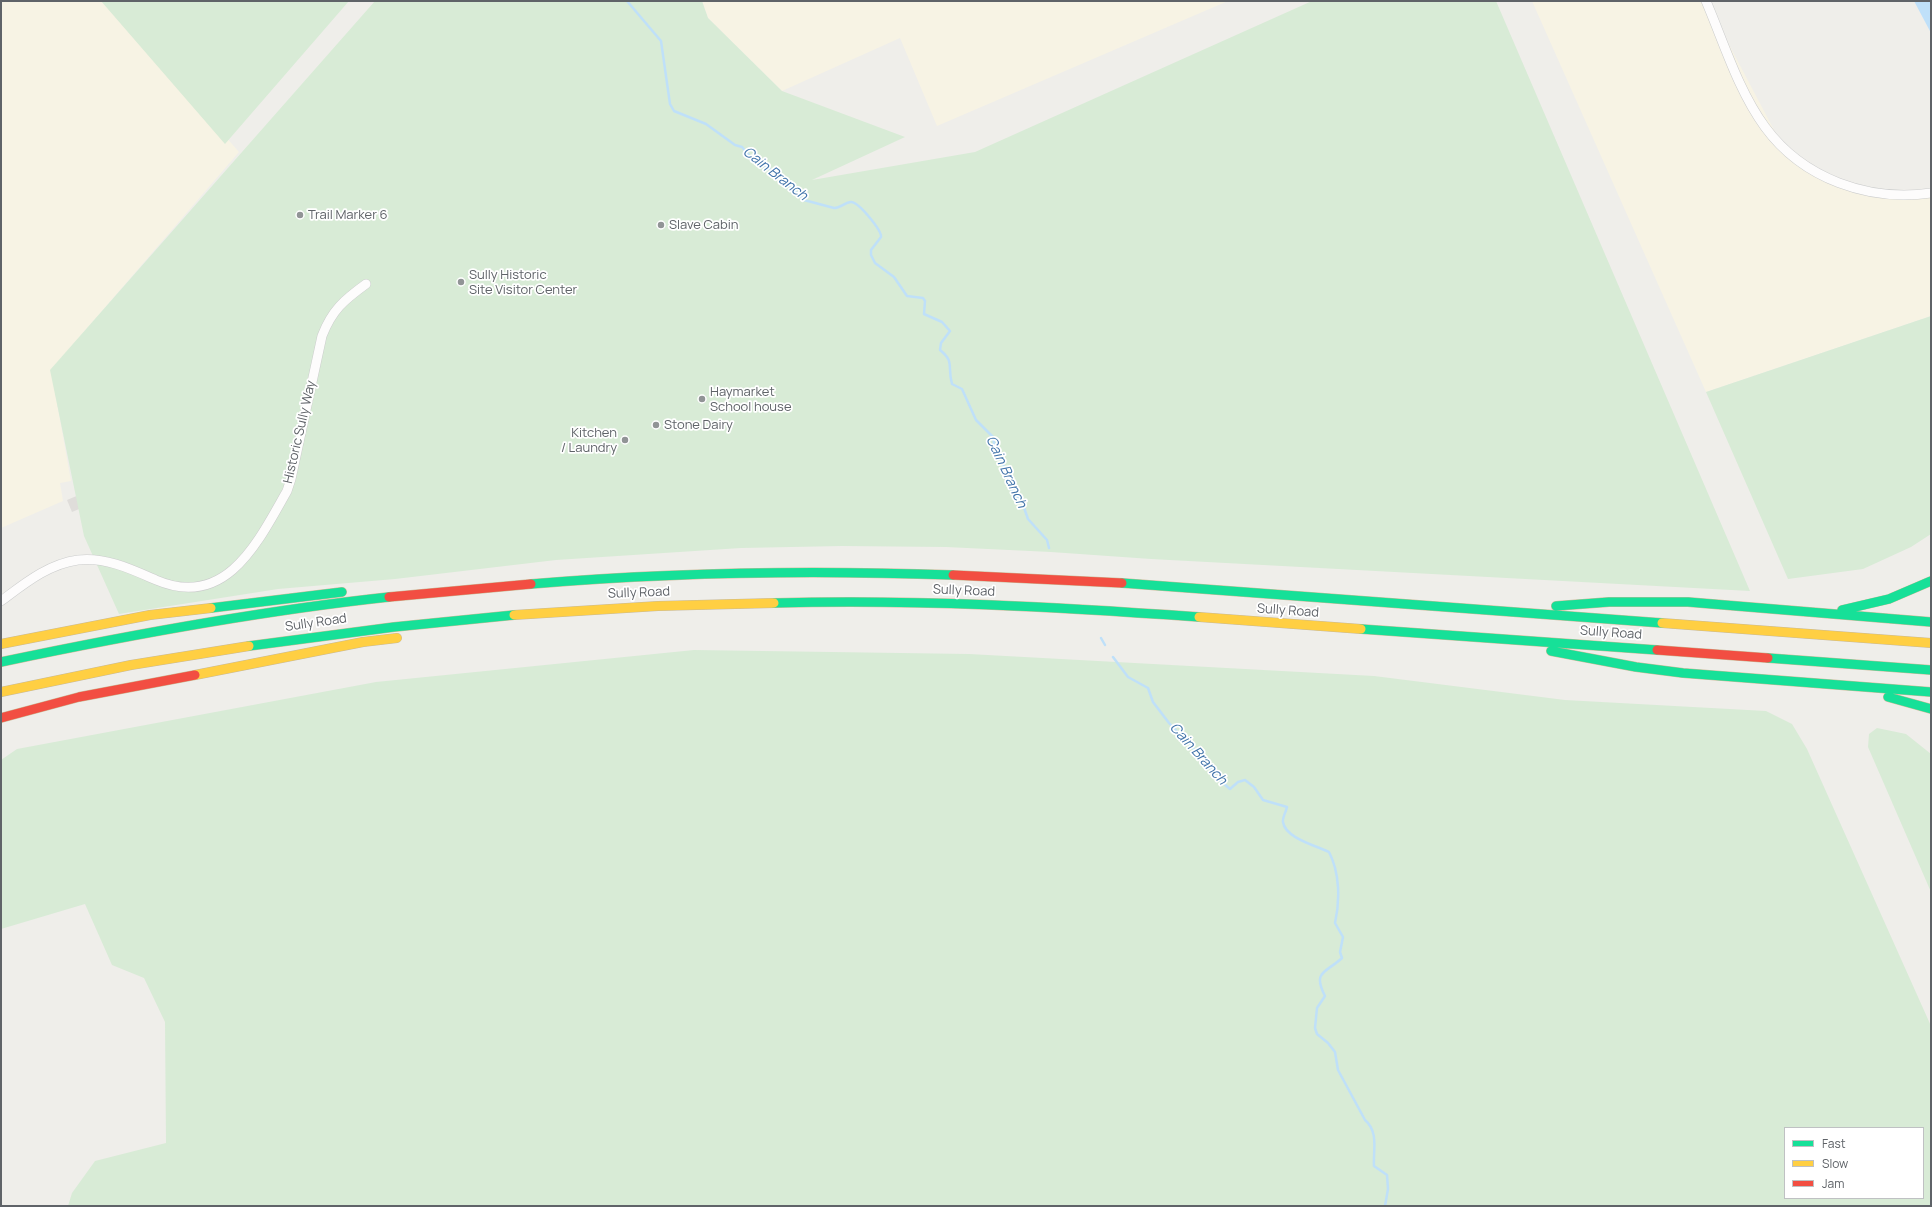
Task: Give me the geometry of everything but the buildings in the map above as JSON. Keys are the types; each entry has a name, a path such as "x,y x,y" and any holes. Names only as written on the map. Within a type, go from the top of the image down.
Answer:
{"highway":[{"name":"Sully Road","path":"1,662 188,626 318,606 418,594 510,586 650,577 765,573 883,573 1065,579 1931,643"},
{"path":"1825,613 1889,599 1931,581"},
{"path":"2,644 126,619 210,606 345,591 418,594"},
{"path":"1482,609 1609,602 1664,602 1931,622"},
{"name":"Sully Road","path":"1,692 123,667 261,644 393,626 540,612 735,603 962,603 1056,607 1931,670"},
{"path":"495,626 540,612"},
{"path":"1460,636 1636,667 1683,673 1931,692"},
{"path":"1,711 348,645 404,637"},
{"path":"1843,685 1931,708"},
{"path":"1,718 78,697"}],"street":[{"path":"1706,1 1750,102 1765,127 1791,155 1821,176 1855,189 1891,196 1931,193"},
{"name":"Historic Sully Way","path":"1,601 42,573 62,564 79,560 100,561 122,566 167,584 186,588 205,586 225,577 246,556 287,491 322,336 328,321 338,306 366,284"}],"shaded area":[{"path":"1,1 106,1 239,152 51,370 71,481 60,483 63,501 1,528"},
{"path":"702,1 1228,1 937,126 900,38 782,91 708,18"},
{"path":"1532,1 1706,1 1784,149 1813,170 1891,195 1931,189 1931,316 1706,392"},
{"path":"112,481 117,493 72,512 67,500"}],"green space":[{"path":"101,1 349,1 225,144"},
{"path":"375,1 702,1 708,18 782,91 905,137 812,180 975,152 1312,1 1496,1 1750,591 1151,559 1051,552 946,547 842,546 741,548 556,560 395,579 278,589 119,614 84,536 50,370"},
{"path":"1931,316 1931,534 1911,547 1863,569 1788,579 1706,392"},
{"path":"694,650 969,654 1374,676 1565,700 1766,711 1792,724 1807,749 1931,1026 1931,1206 68,1206 72,1193 95,1161 166,1143 165,1022 144,978 112,965 85,904 1,929 1,760 17,749 376,682"},
{"path":"1877,728 1906,734 1931,754 1931,892 1868,747 1869,734"}],"water":[{"path":"1914,1 1931,1 1931,33"}],"waterway":[{"name":"Cain Branch","path":"627,1 661,41 670,104 674,111 706,124 735,145 742,147 753,160 775,172 804,200 834,208 851,202 855,203 874,223 881,237 871,250 871,255 875,263 894,277 907,296 923,298 925,301 924,314 942,322 950,331 941,343 940,350 948,358 952,384 962,389 976,420 993,437 995,450 1002,461 1012,490 1022,502 1028,519 1047,540 1049,548"},
{"name":"Cain Branch","path":"1101,638 1105,645"},
{"name":"Cain Branch","path":"1113,657 1128,677 1148,688 1153,702 1169,723 1208,764 1216,777 1230,789 1238,782 1245,780 1254,787 1263,800 1287,807 1283,822 1289,833 1302,841 1329,852 1333,860 1338,887 1338,906 1335,923 1343,937 1340,952 1342,958 1326,970 1320,977 1321,988 1325,996 1317,1008 1315,1028 1317,1034 1328,1043 1335,1052 1338,1070 1372,1130 1374,1136 1374,1166 1387,1175 1388,1189 1385,1206"}],"traffic: fast":[{"path":"531,584 637,577 742,573 795,572 953,575"},
{"path":"1842,610 1889,599 1931,581"},
{"path":"1122,583 1662,623"},
{"path":"211,608 342,592"},
{"path":"1,662 97,642 194,625 292,609 389,597"},
{"path":"1556,606 1609,602 1688,602 1931,622"},
{"path":"774,603 933,603 1093,610 1199,617"},
{"path":"249,646 394,627 514,615"},
{"path":"1361,629 1657,650"},
{"path":"1551,651 1636,667 1683,673 1931,692"},
{"path":"1768,658 1931,670"},
{"path":"1888,697 1931,709"}],"traffic: slow":[{"path":"514,615 658,606 774,603"},
{"path":"1,644 150,615 211,608"},
{"path":"1199,617 1361,629"},
{"path":"1662,623 1931,643"},
{"path":"195,675 363,642 397,638"},
{"path":"1,692 131,665 249,646"}],"traffic: jam":[{"path":"953,575 1122,583"},
{"path":"389,597 531,584"},
{"path":"1657,650 1768,658"},
{"path":"1,718 79,697 195,675"}],"place":[{"name":"Trail Marker 6","path":"300,215"},
{"name":"Slave Cabin","path":"661,225"},
{"name":"Sully Historic Site Visitor Center","path":"461,282"},
{"name":"Haymarket School house","path":"702,399"},
{"name":"Stone Dairy","path":"656,425"},
{"name":"Kitchen / Laundry","path":"625,440"}]}
